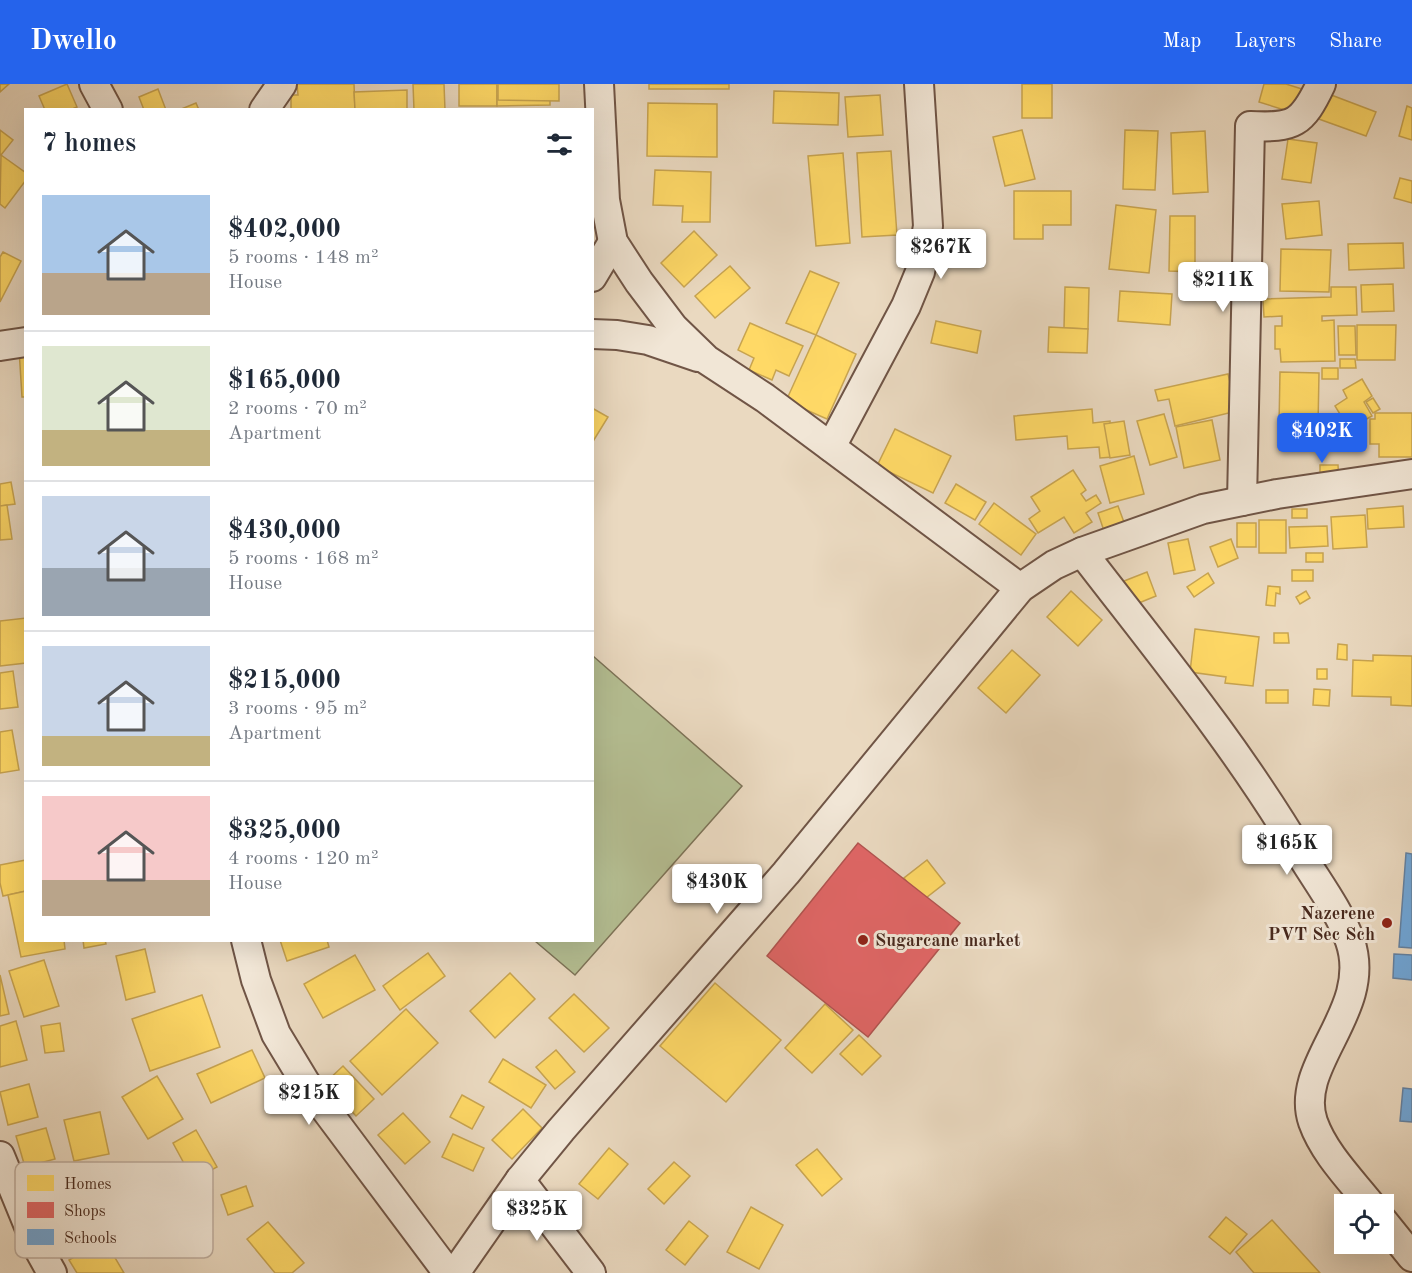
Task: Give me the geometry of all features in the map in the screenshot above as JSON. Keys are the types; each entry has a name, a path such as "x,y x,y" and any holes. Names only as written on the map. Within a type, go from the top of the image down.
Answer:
{"street":[{"path":"94,84 107,108"},
{"path":"265,108 282,84"},
{"path":"599,84 605,200 613,243 673,327 707,360 765,398 1020,588"},
{"path":"831,447 906,306 920,272 928,226 919,84"},
{"path":"1242,501 1250,126 1287,126 1300,118 1314,99 1321,84"},
{"path":"594,274 613,243"},
{"path":"594,334 648,340 707,360"},
{"path":"0,346 24,342"},
{"path":"455,1273 520,1180 561,1130 653,1022 786,873 1020,588 1054,565 1082,552 1203,509 1277,494 1412,474"},
{"path":"1082,552 1242,761 1340,918 1350,941 1354,959 1354,981 1348,1004 1312,1084 1309,1103 1320,1137 1343,1172 1362,1194"},
{"path":"246,942 256,980 276,1034 299,1072 448,1273"},
{"path":"0,1156 15,1192"},
{"path":"520,1180 591,1273"},
{"path":"1394,1235 1412,1257"},
{"path":"44,1258 52,1273"}],"green space":[{"path":"594,657 742,786 575,975 536,942 594,942"}],"building: Homes":[{"path":"0,84 9,84 0,92"},
{"path":"67,84 77,107 44,108 39,96"},
{"path":"297,84 354,84 355,108 291,108 291,95 298,95"},
{"path":"413,84 444,84 445,108 414,108"},
{"path":"459,84 497,84 497,106 459,106"},
{"path":"497,84 550,84 550,105 497,106"},
{"path":"498,84 559,84 559,101 498,100"},
{"path":"649,84 729,84 729,89 649,89"},
{"path":"1022,84 1052,84 1052,118 1022,118"},
{"path":"1264,84 1286,84 1302,89 1294,113 1259,102"},
{"path":"158,89 165,108 143,108 139,97"},
{"path":"407,90 407,108 355,108 354,92"},
{"path":"774,91 839,93 838,125 773,123"},
{"path":"1326,93 1376,112 1366,136 1316,118"},
{"path":"880,95 883,135 848,137 845,97"},
{"path":"196,103 198,108 184,108"},
{"path":"648,103 717,104 717,157 647,156"},
{"path":"1407,106 1412,108 1412,140 1399,136"},
{"path":"0,130 13,140 1,155 0,155"},
{"path":"1022,130 1035,179 1005,186 993,137"},
{"path":"1125,130 1158,131 1155,190 1123,189"},
{"path":"1205,131 1208,192 1173,194 1171,133"},
{"path":"1288,139 1317,143 1311,183 1282,179"},
{"path":"891,151 897,235 862,237 857,153"},
{"path":"843,153 850,243 816,246 808,156"},
{"path":"1,155 24,172 24,183 5,208 0,204"},
{"path":"655,170 711,172 710,222 682,222 683,206 653,205"},
{"path":"1400,178 1412,181 1412,203 1394,198"},
{"path":"1014,191 1071,191 1071,225 1043,225 1043,239 1014,239"},
{"path":"1319,201 1322,235 1286,239 1282,204"},
{"path":"1116,205 1156,210 1149,273 1109,269"},
{"path":"1170,216 1195,216 1195,272 1169,271"},
{"path":"694,231 717,255 684,287 661,263"},
{"path":"1403,243 1404,268 1349,270 1348,244"},
{"path":"1281,249 1331,250 1329,292 1280,291"},
{"path":"3,252 21,261 0,302 0,257"},
{"path":"730,266 750,288 715,318 695,296"},
{"path":"810,271 839,283 816,335 786,323"},
{"path":"1393,284 1394,311 1362,312 1361,285"},
{"path":"1065,287 1089,288 1088,329 1064,328"},
{"path":"1331,287 1356,287 1357,315 1322,316 1322,321 1334,320 1335,361 1281,362 1280,349 1275,349 1275,326 1282,326 1282,316 1264,317 1263,299 1331,297"},
{"path":"1120,291 1172,294 1170,325 1118,321"},
{"path":"936,321 981,331 977,353 931,343"},
{"path":"750,323 803,346 789,376 776,370 772,380 749,370 754,358 738,350"},
{"path":"1357,325 1396,325 1395,360 1357,360"},
{"path":"1338,326 1355,326 1356,355 1339,355"},
{"path":"1049,327 1088,329 1087,353 1048,352"},
{"path":"816,335 856,354 827,419 786,401"},
{"path":"24,348 24,397 22,397 19,349"},
{"path":"1340,359 1355,359 1356,368 1340,368"},
{"path":"1322,368 1338,368 1338,379 1322,379"},
{"path":"1280,372 1319,373 1318,426 1279,425"},
{"path":"1228,374 1237,411 1175,426 1169,399 1158,401 1155,390"},
{"path":"1362,379 1372,396 1364,402 1372,416 1349,429 1335,406 1347,398 1343,390"},
{"path":"1373,398 1380,409 1373,413 1366,402"},
{"path":"594,409 608,417 594,440"},
{"path":"1092,409 1093,423 1110,421 1113,457 1100,458 1099,447 1068,449 1067,436 1016,440 1014,416"},
{"path":"1375,413 1412,413 1412,457 1379,457 1379,444 1370,444 1370,419 1375,419"},
{"path":"1164,414 1177,457 1150,465 1137,421"},
{"path":"1212,420 1220,460 1184,468 1176,427"},
{"path":"1124,421 1130,455 1110,458 1104,424"},
{"path":"895,429 951,456 933,493 877,466"},
{"path":"1134,456 1144,494 1110,503 1100,466"},
{"path":"1320,465 1338,465 1339,484 1320,484"},
{"path":"1073,470 1086,490 1081,494 1086,501 1096,495 1101,503 1086,513 1092,522 1074,533 1064,517 1038,533 1029,519 1040,511 1031,497"},
{"path":"11,482 15,504 0,506 0,484"},
{"path":"956,484 986,502 975,520 945,503"},
{"path":"994,503 1036,534 1021,555 979,524"},
{"path":"7,505 12,539 0,540 0,506"},
{"path":"1118,506 1128,533 1107,540 1098,513"},
{"path":"1403,506 1404,527 1368,529 1367,509"},
{"path":"1292,509 1307,509 1307,518 1292,518"},
{"path":"1365,515 1367,547 1333,549 1331,517"},
{"path":"1259,520 1286,520 1286,553 1259,553"},
{"path":"1237,523 1256,523 1256,547 1237,547"},
{"path":"1327,526 1328,546 1290,548 1289,527"},
{"path":"1188,539 1195,570 1174,574 1168,543"},
{"path":"1231,539 1238,558 1218,567 1210,547"},
{"path":"1306,553 1323,553 1323,562 1306,562"},
{"path":"1292,570 1313,570 1313,581 1292,581"},
{"path":"1147,572 1156,596 1129,607 1119,583"},
{"path":"1208,573 1214,583 1194,597 1187,587"},
{"path":"1268,586 1280,587 1280,594 1276,593 1275,606 1266,605"},
{"path":"1071,591 1102,620 1078,646 1047,617"},
{"path":"1306,591 1310,598 1300,604 1296,597"},
{"path":"24,618 24,663 0,666 0,621"},
{"path":"1195,629 1259,637 1253,686 1225,683 1226,677 1190,672"},
{"path":"1274,633 1288,633 1289,643 1274,643"},
{"path":"1338,644 1347,645 1347,660 1337,659"},
{"path":"1012,650 1040,675 1006,713 978,688"},
{"path":"1373,655 1412,656 1412,706 1391,705 1391,697 1352,696 1353,660 1373,661"},
{"path":"1317,669 1327,669 1327,679 1317,679"},
{"path":"13,671 18,707 0,709 0,673"},
{"path":"1314,689 1330,690 1329,706 1313,705"},
{"path":"1266,690 1288,690 1288,703 1266,703"},
{"path":"12,730 19,770 0,773 0,732"},
{"path":"24,860 24,891 3,896 0,865"},
{"path":"927,860 945,883 922,901 904,878"},
{"path":"24,891 24,942 64,942 65,949 21,957 8,895"},
{"path":"83,942 106,942 106,944 84,948"},
{"path":"281,942 328,942 329,947 287,961"},
{"path":"145,949 155,992 126,1000 116,956"},
{"path":"428,953 445,976 400,1010 383,986"},
{"path":"355,955 375,990 323,1018 304,984"},
{"path":"44,960 59,1006 24,1017 9,971"},
{"path":"510,973 535,999 495,1038 470,1011"},
{"path":"0,975 9,1014 0,1016"},
{"path":"715,983 781,1040 726,1102 660,1046"},
{"path":"574,994 609,1028 584,1052 549,1018"},
{"path":"202,995 220,1047 150,1071 132,1019"},
{"path":"825,1004 853,1030 812,1073 785,1048"},
{"path":"406,1009 438,1043 382,1095 350,1061"},
{"path":"16,1021 27,1060 0,1067 0,1026"},
{"path":"60,1023 64,1051 45,1053 41,1026"},
{"path":"859,1035 881,1056 862,1075 840,1054"},
{"path":"252,1050 265,1078 211,1103 197,1074"},
{"path":"556,1050 575,1072 555,1089 536,1067"},
{"path":"503,1059 546,1085 531,1108 489,1082"},
{"path":"343,1066 374,1099 356,1116 325,1083"},
{"path":"157,1076 183,1119 148,1139 122,1097"},
{"path":"29,1084 38,1117 8,1125 0,1092"},
{"path":"462,1095 484,1107 472,1129 450,1117"},
{"path":"523,1109 542,1128 512,1159 492,1140"},
{"path":"100,1112 109,1154 74,1161 64,1120"},
{"path":"403,1113 430,1142 405,1164 378,1135"},
{"path":"46,1128 55,1159 44,1162 24,1162 16,1136"},
{"path":"196,1130 217,1167 213,1169 213,1162 183,1162 173,1143"},
{"path":"453,1134 484,1148 473,1171 442,1157"},
{"path":"609,1148 628,1164 598,1199 579,1184"},
{"path":"817,1149 842,1179 822,1196 796,1165"},
{"path":"674,1162 690,1176 664,1204 648,1189"},
{"path":"246,1186 253,1206 228,1215 221,1195"},
{"path":"751,1207 783,1225 759,1269 727,1252"},
{"path":"1226,1217 1247,1234 1230,1254 1209,1237"},
{"path":"1272,1220 1320,1273 1254,1273 1236,1252"},
{"path":"689,1221 708,1236 685,1265 666,1250"},
{"path":"268,1222 304,1263 292,1273 275,1273 247,1239"},
{"path":"72,1258 115,1258 124,1273 77,1273 69,1260"}],"building: Shops":[{"name":"Sugarcane market","path":"858,843 960,923 868,1037 767,956"}],"building: Schools":[{"path":"1406,853 1412,854 1412,948 1399,947"},
{"path":"1394,954 1412,955 1412,980 1393,978"},
{"path":"1403,1088 1412,1089 1412,1122 1400,1121"}],"place":[{"name":"Nazerene PVT Sec Sch","path":"1387,923"},
{"name":"Sugarcane market","path":"863,940"}]}
